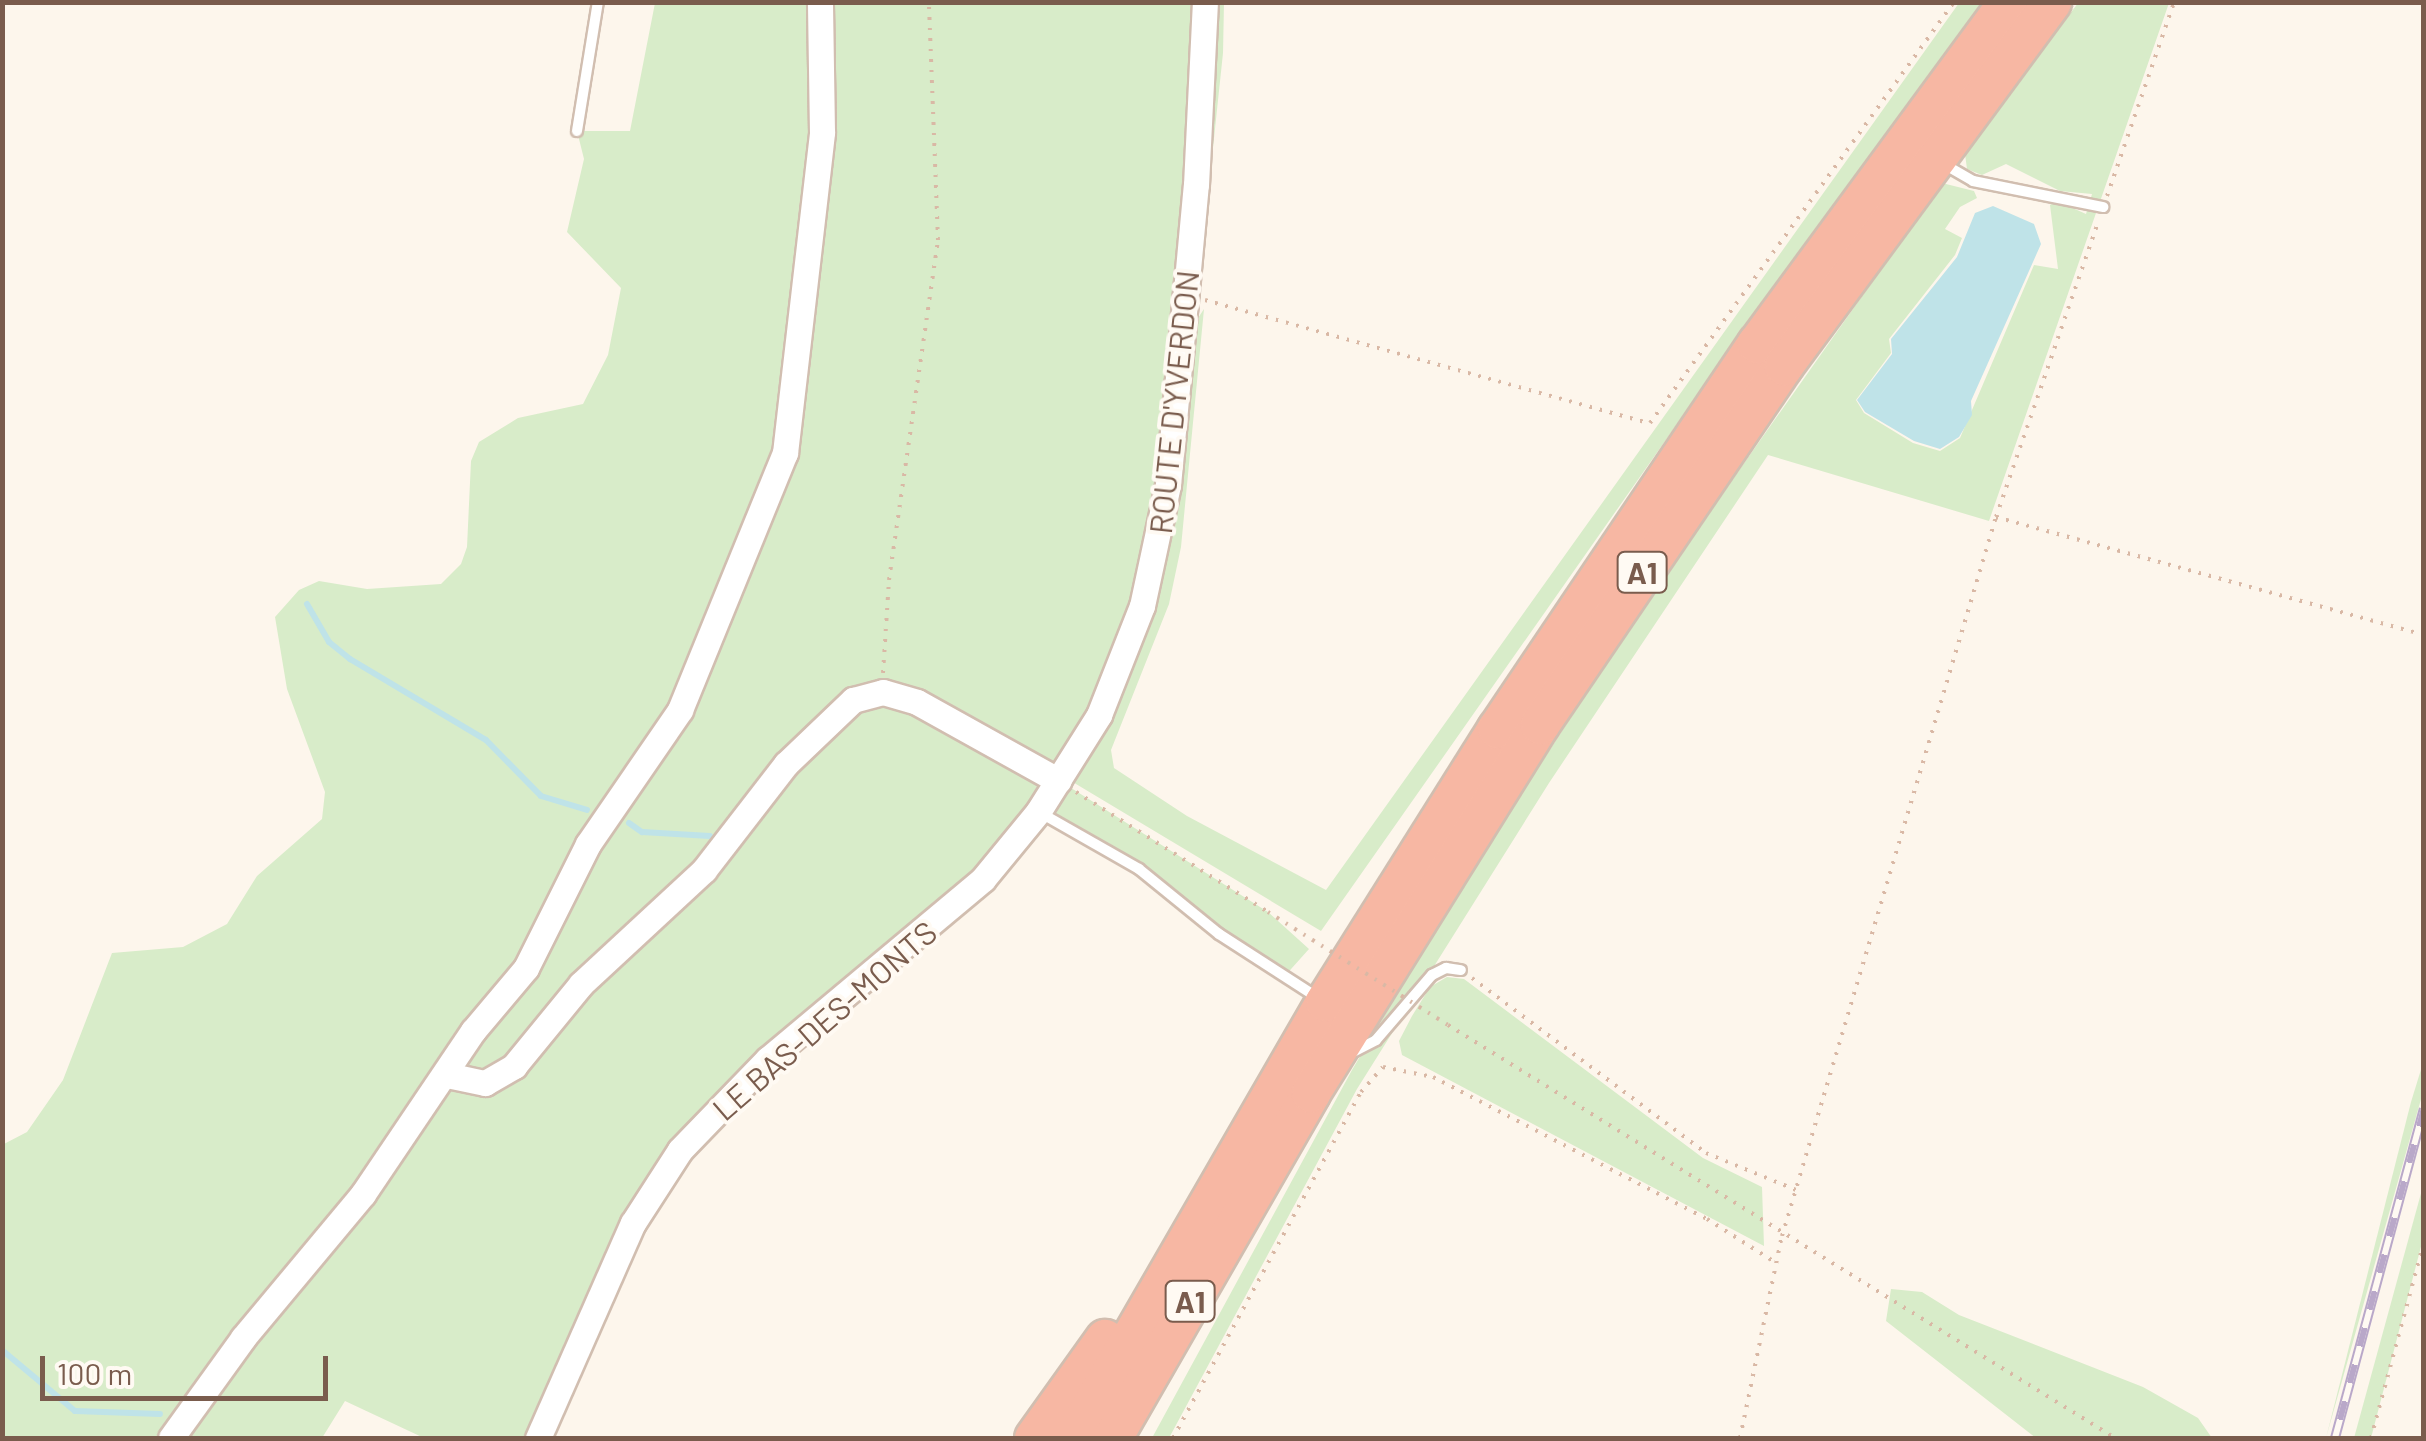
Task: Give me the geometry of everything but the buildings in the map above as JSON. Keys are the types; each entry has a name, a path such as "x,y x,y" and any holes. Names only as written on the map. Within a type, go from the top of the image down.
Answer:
{"highway":[{"name":"A1","path":"1073,1438 1325,1002 1638,517 2008,2"},
{"name":"A1","path":"1113,1438 1333,1057 1608,622 1935,158 2052,2"},
{"path":"1034,1438 1221,1178"}],"street":[{"path":"171,1438 243,1338 363,1194 526,968 588,844 666,734 775,490 790,419 819,162 820,2"},
{"name":"ROUTE D'YVERDON","path":"1059,782 1115,679 1152,570 1170,471 1205,2"},
{"path":"447,1075 474,1084 503,1076 581,984 704,870 826,720 852,700 883,692 916,702 1059,782"},
{"name":"LE BAS-DES-MONTS","path":"538,1438 633,1224 691,1136 768,1059 959,902 1038,812 1059,782"}],"lane":[{"path":"577,131 598,2"},
{"path":"1935,158 1973,182 2103,207"},
{"path":"1038,812 1139,869 1240,948 1325,1002"},
{"path":"1333,1057 1376,1040 1432,975 1461,970"}],"path":[{"path":"883,692 890,580 938,240 929,2"},
{"path":"1186,294 1650,422 1954,2"},
{"path":"1740,1438 1782,1236 1996,517 2174,2"},
{"path":"1996,517 2424,635"},
{"path":"1059,782 1782,1236 2114,1438"},
{"path":"1461,970 1706,1153 1796,1190"},
{"path":"1173,1438 1361,1092 1383,1068 1433,1077 1707,1219 1776,1262"},
{"path":"2372,1438 2424,1242"}],"green space":[{"path":"655,3 1203,3 1161,527 1060,781 1268,912 1309,949 1283,978 1154,880 1038,812 691,1137 538,1438 424,1438 345,1401 322,1438 3,1438 2,1145 27,1132 63,1080 112,953 183,947 227,924 257,876 322,819 325,792 287,689 275,617 299,590 319,581 367,589 441,584 461,564 467,547 471,461 479,442 518,418 583,404 608,355 621,288 567,232 584,159 577,131 630,131"},
{"path":"1210,3 1224,3 1223,53 1199,280"},
{"path":"1959,3 1984,3 1729,350 1321,931 1071,781 1107,713 1194,324 1204,309 1181,547 1169,604 1111,750 1114,768 1187,816 1326,890"},
{"path":"2078,3 2169,3 1989,521 1768,455 1549,783 1357,1089 1169,1438 1152,1438 1352,1070 1472,869 1646,602 1942,183 1974,191 1977,198 1960,207 1945,229 1962,238 1955,255 1889,339 1891,353 1856,400 1864,413 1913,443 1940,451 1960,438 2034,265 2058,269 2050,205 2057,201 2086,214 2092,194 2060,191 2006,164 1982,175 1967,169 1965,154"},
{"path":"1447,977 1464,979 1703,1158 1762,1187 1764,1246 1402,1055 1399,1041 1412,1016 1430,987"},
{"path":"2423,1063 2423,1092 2326,1438 2411,1102"},
{"path":"2423,1186 2423,1239 2371,1438 2354,1438"},
{"path":"1891,1289 1922,1292 1959,1315 2143,1387 2198,1418 2212,1438 2036,1438 1886,1321"}],"water":[{"path":"1993,206 2034,224 2041,244 1971,401 1972,415 1959,437 1940,449 1914,441 1865,412 1857,400 1892,354 1891,339 1957,257 1975,213"}],"waterway":[{"path":"307,604 329,642 350,659 486,740 541,796 587,810"},
{"path":"629,823 642,832 710,836"},
{"path":"2,1350 75,1411 160,1414"}],"railway":[{"path":"2335,1438 2424,1109"}]}
